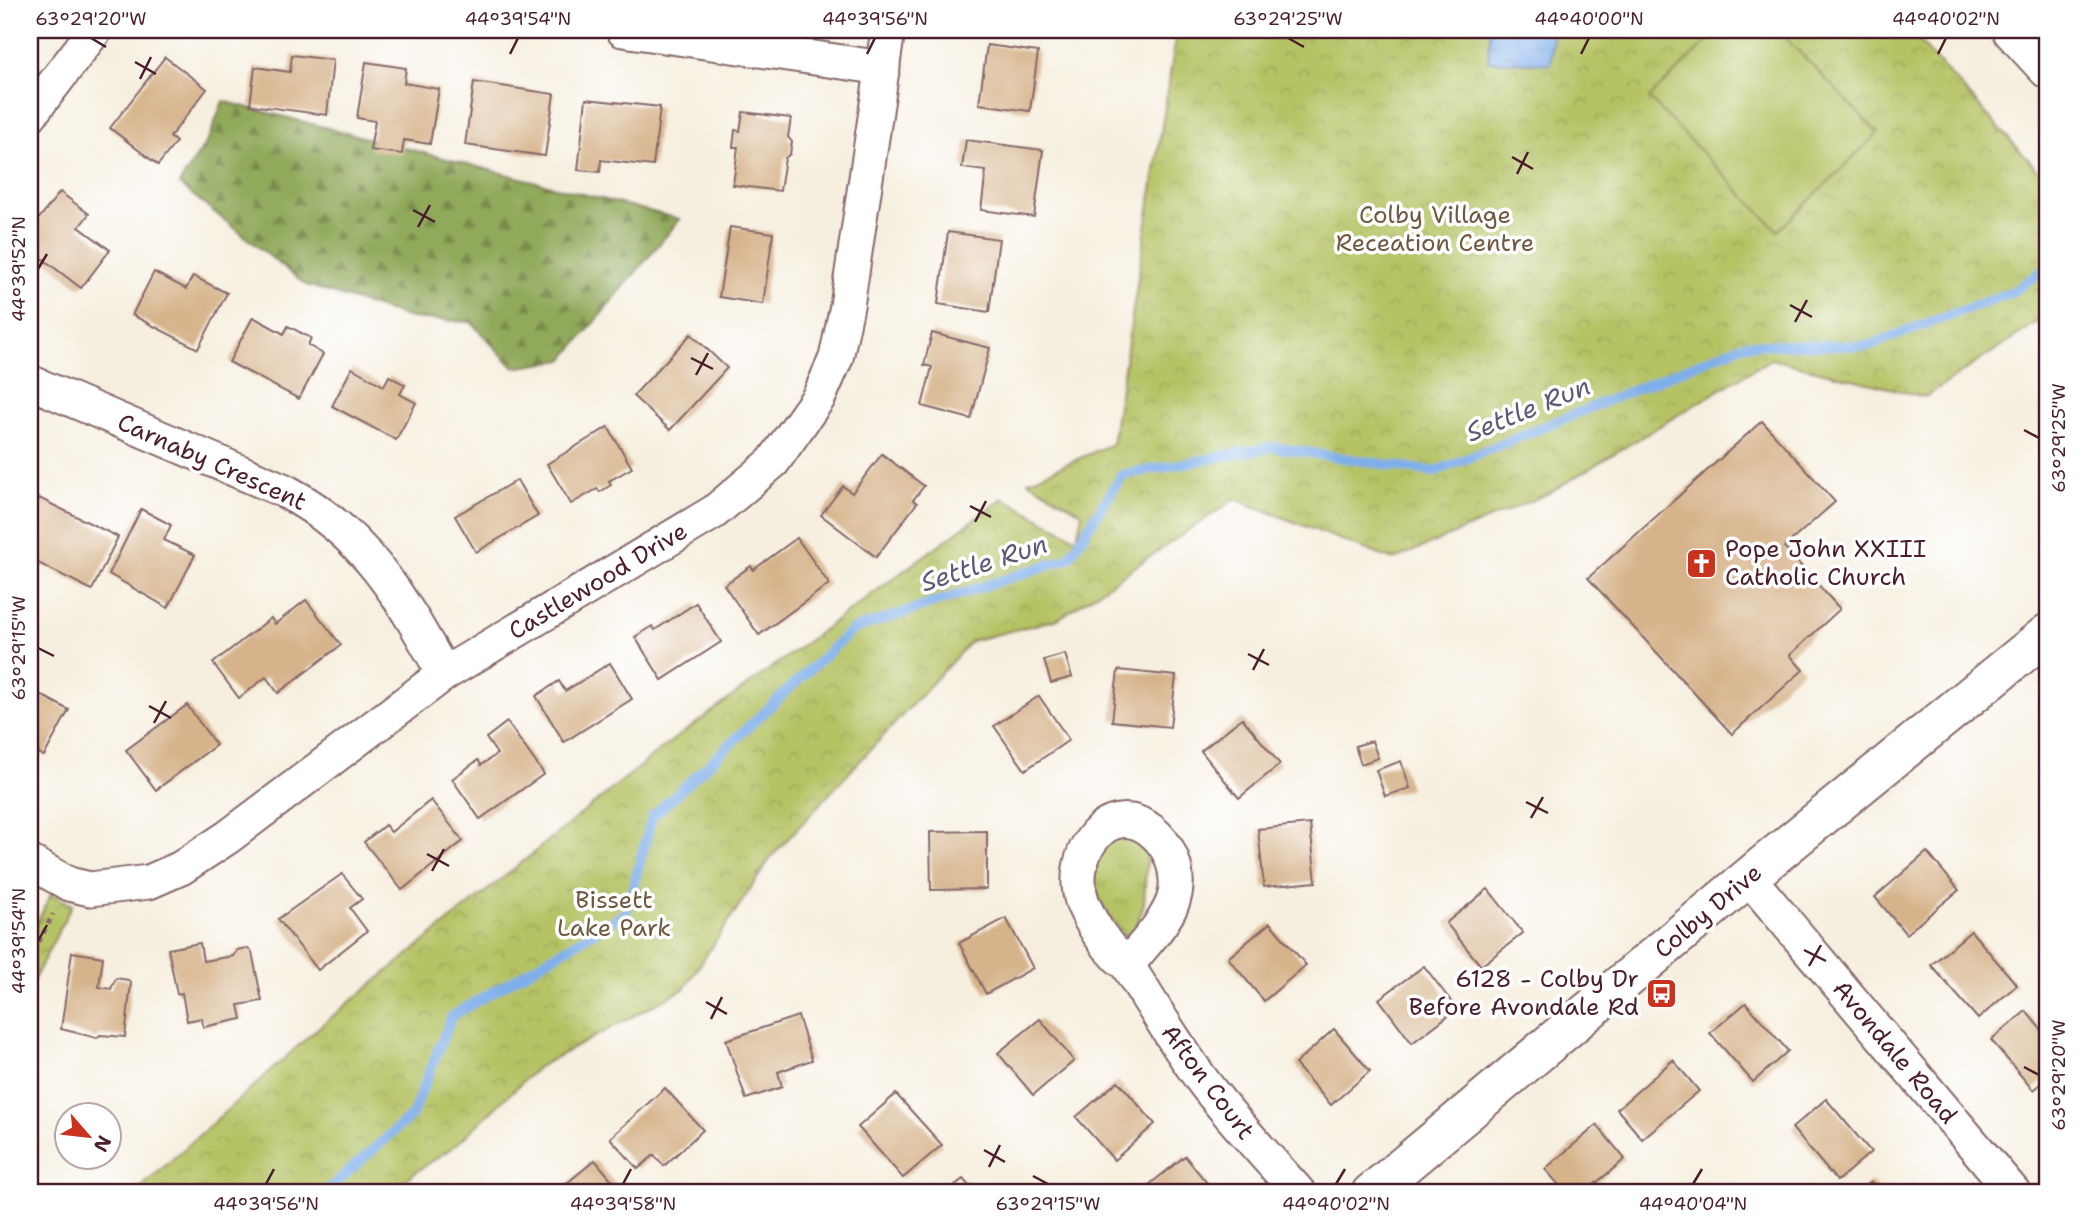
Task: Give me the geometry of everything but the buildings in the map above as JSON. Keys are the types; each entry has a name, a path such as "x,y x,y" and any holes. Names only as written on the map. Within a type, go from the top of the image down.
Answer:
{"street":[{"path":"30,115 95,30"},
{"path":"623,30 883,68"},
{"name":"Castlewood Drive","path":"30,862 69,884 90,889 149,882 181,867 228,837 444,674 727,503 773,462 802,425 826,382 842,332 888,30"},
{"path":"2012,30 2048,69"},
{"name":"Carnaby Crescent","path":"30,382 285,491 323,513 352,537 371,559 407,608 444,674"},
{"name":"Colby Drive","path":"1371,1193 2048,633"},
{"name":"Avondale Road","path":"1749,878 2014,1193"},
{"name":"Afton Court","path":"1128,964 1161,1021 1205,1084 1298,1193"}],"path":[{"path":"30,960 69,884"}],"green space":[{"path":"1177,30 1909,30 2048,181 2048,315 1925,397 1771,359 1547,494 1393,560 1235,499 1058,619 971,641 772,856 684,989 538,1067 456,1145 385,1193 135,1193 318,1028 665,746 1003,498 1077,539 1082,513 1028,481 1112,444"},
{"path":"1719,30 1778,30 1878,133 1778,231 1649,98"},
{"path":"223,101 680,219 563,360 514,368 471,322 411,318 306,285 179,184 209,138"},
{"path":"1113,837 1131,840 1147,852 1144,903 1135,932 1125,936 1100,900 1092,879 1095,859"},
{"path":"51,894 72,905 30,987 30,936"}],"water":[{"path":"1490,30 1553,30 1551,64 1488,61"}],"waterway":[{"name":"Settle Run","path":"324,1193 412,1115 452,1016 626,913 652,817 852,630 1069,558 1122,475 1272,447 1434,472 1745,344 1867,346 2012,292 2048,267"}],"place":[{"name":"Pope John XXIII Catholic Church","path":"1702,563"},
{"name":"6128 - Colby Dr Before Avondale Rd","path":"1662,993"}],"park label":[{"name":"Colby Village Receation Centre","path":"1435,229"},
{"name":"Bissett Lake Park","path":"614,914"}]}
